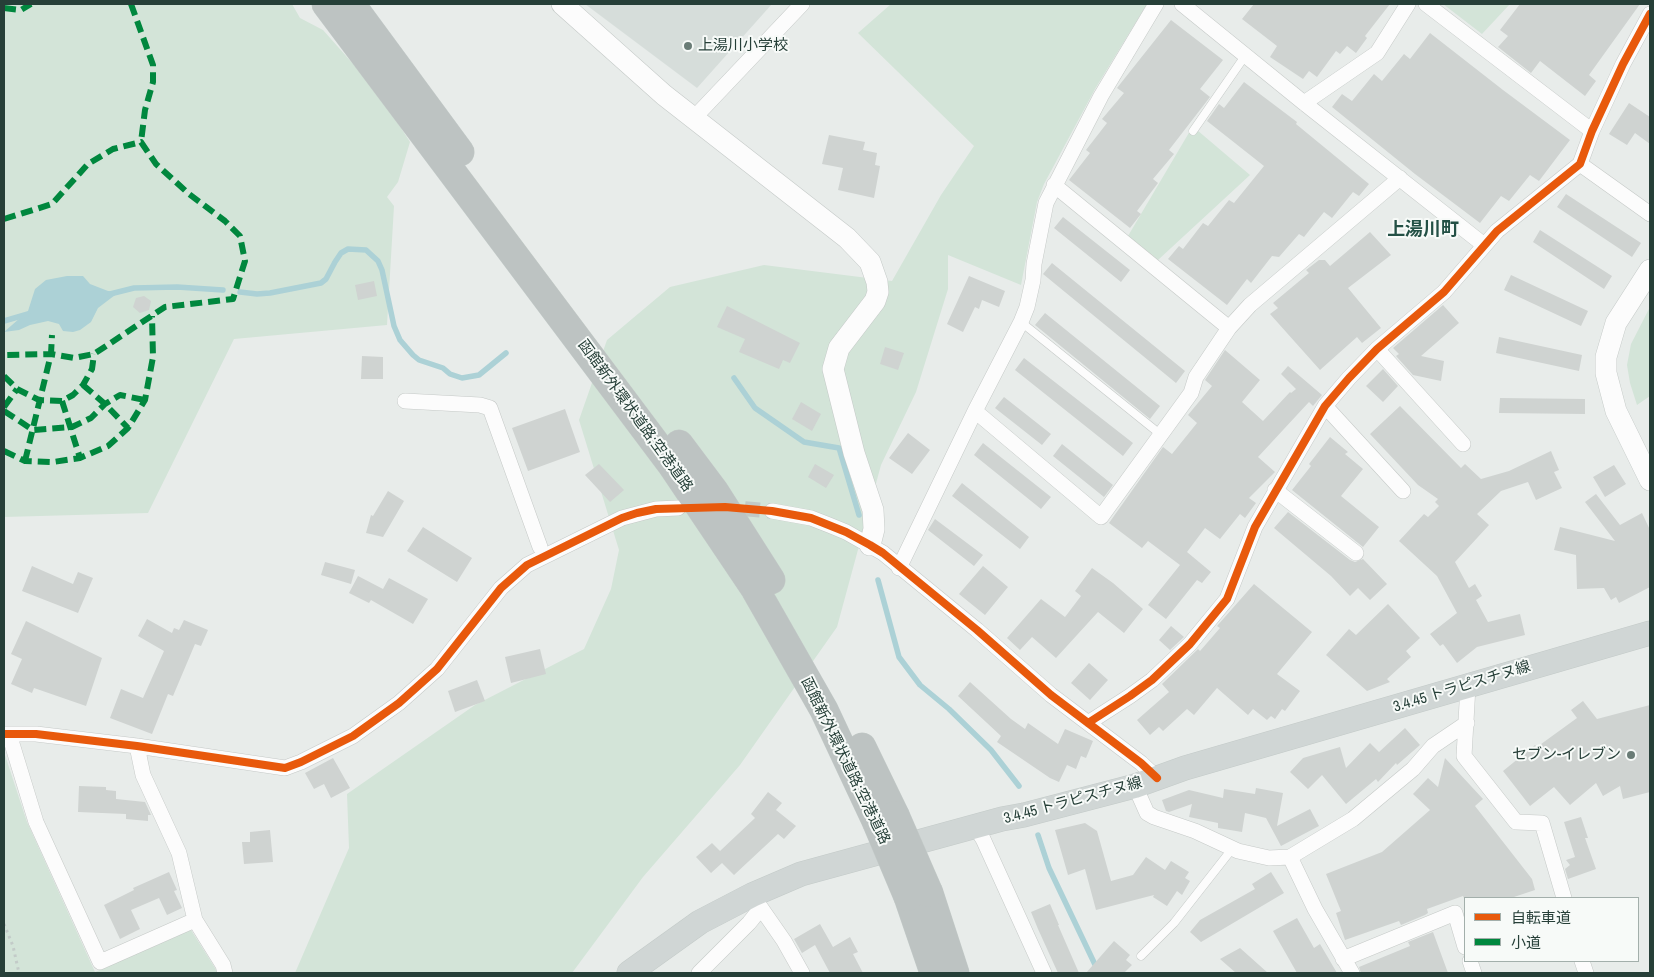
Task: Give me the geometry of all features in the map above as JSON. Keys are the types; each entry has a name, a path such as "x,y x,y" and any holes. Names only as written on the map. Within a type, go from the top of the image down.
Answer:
{"highway":[{"name":"函館新外環状道路;空港道路","path":"326,4 676,471 755,589 886,818"},
{"name":"函館新外環状道路;空港道路","path":"351,4 578,314 715,492 773,582 844,709 918,895 955,973"},
{"name":"函館新外環状道路;空港道路","path":"918,895 934,973"}],"main road":[{"name":"3.4.45 トラピスチヌ線","path":"629,973 700,922 756,901 801,874 976,826 1135,786 1185,768 1650,633"}],"street":[{"path":"562,4 693,119 847,238 870,262 876,274 878,292 875,301 839,348 833,369 854,453 873,510 874,520 870,545"},
{"path":"693,119 802,4"},
{"path":"899,568 975,411 1021,322 1033,280 1034,264 1046,203 1101,96 1156,4"},
{"path":"1182,4 1304,104 1484,246"},
{"path":"1304,104 1377,53 1408,4"},
{"path":"1426,4 1592,131"},
{"path":"1088,723 1152,680 1190,644 1221,607 1227,599 1254,527 1325,406 1349,378 1377,349 1444,292 1497,231 1580,164 1592,131 1623,64 1650,14"},
{"path":"1580,164 1650,214"},
{"path":"975,411 1101,516 1191,393 1196,377 1229,328 1250,305 1400,178"},
{"path":"1054,186 1229,328"},
{"path":"1647,282 1616,323 1606,357 1606,373 1616,411 1650,480"},
{"path":"1377,349 1462,444"},
{"path":"405,401 480,405 490,408 540,547"},
{"path":"1325,406 1403,491"},
{"path":"1275,490 1356,553"},
{"path":"195,920 100,962 36,822 6,734 36,734 137,746 285,768 353,736 399,703 450,655 501,588 527,565 622,518 656,509 678,508"},
{"path":"772,511 811,518 829,524 883,553 977,630 1051,695 1157,778"},
{"path":"1468,686 1464,756 1516,822 1542,823 1564,897"},
{"path":"1135,786 1147,813 1195,831 1232,849 1268,858 1290,857 1353,820 1413,769 1433,746 1466,723"},
{"path":"137,746 143,775 179,853 195,920 223,965 225,973"},
{"path":"976,826 1044,973"},
{"path":"1290,857 1315,909 1352,973"},
{"path":"699,973 749,924 756,901"},
{"path":"756,901 784,941 802,973"},
{"path":"1343,959 1455,913 1464,944"}],"lane":[{"path":"1193,130 1245,56"},
{"path":"1021,322 1160,434"},
{"path":"1141,956 1174,924 1232,849"}],"path":[{"path":"4,924 13,946 19,973"}],"shaded area":[{"name":"上湯川小学校","path":"585,4 772,4 697,88"}],"green space":[{"path":"4,4 292,4 300,18 323,30 378,92 410,142 398,182 387,197 394,206 387,325 234,339 148,513 4,517"},
{"path":"891,4 1147,4 1095,89 1044,184 1037,202 1021,285 948,255 948,289 916,392 881,465 837,627 740,765 643,877 572,973 295,973 349,848 347,794 475,705 584,649 611,589 619,550 579,420 607,340 670,287 764,265 892,281 941,195 974,146 858,33"},
{"path":"1443,4 1510,4 1482,34"},
{"path":"1197,130 1250,175 1158,260 1128,236 1190,131"},
{"path":"1650,307 1650,396 1637,405 1627,365 1631,344"},
{"path":"4,752 27,822 95,972 191,930 217,973 4,973"}],"water":[{"path":"67,276 83,276 90,284 108,291 119,292 98,308 91,322 80,330 73,332 63,331 59,324 48,321 30,325 19,330 4,332 28,311 35,289 46,280"}],"building":[{"path":"1254,4 1390,4 1365,36 1367,38 1356,53 1347,46 1340,54 1336,51 1317,77 1309,71 1303,79 1270,57 1277,46 1242,19"},
{"path":"1520,4 1640,4 1589,75 1596,81 1585,96 1540,61 1531,73 1498,47 1508,36 1500,30"},
{"path":"1171,20 1223,60 1200,89 1210,97 1169,150 1174,154 1153,179 1158,183 1137,211 1141,214 1130,228 1069,180 1090,153 1086,150 1107,123 1102,119 1124,93 1117,88"},
{"path":"1430,33 1570,140 1539,181 1530,175 1509,201 1501,196 1480,223 1415,174 1332,107 1342,94 1352,101 1374,74 1382,81 1404,54 1410,59"},
{"path":"1244,82 1297,122 1296,124 1369,184 1359,196 1353,192 1332,218 1324,212 1304,237 1299,234 1279,257 1272,256 1251,283 1247,279 1227,305 1168,259 1179,246 1183,249 1203,223 1208,226 1229,200 1234,203 1264,166 1207,121 1219,104 1224,108"},
{"path":"1629,103 1650,117 1650,144 1635,133 1627,145 1609,134"},
{"path":"829,135 865,142 863,150 877,153 875,165 880,166 874,198 838,190 843,168 822,164"},
{"path":"1566,194 1641,243 1632,257 1557,207"},
{"path":"1063,217 1130,270 1121,282 1054,228"},
{"path":"1540,230 1612,276 1604,289 1533,242"},
{"path":"1370,232 1391,255 1348,288 1381,328 1362,343 1357,337 1320,370 1270,314 1278,308 1273,303 1309,273 1306,270 1319,260 1325,260 1330,266"},
{"path":"1052,263 1185,371 1176,383 1043,274"},
{"path":"1511,275 1588,311 1581,326 1504,290"},
{"path":"969,276 1005,291 999,307 982,300 979,309 975,307 963,332 947,324"},
{"path":"374,281 377,296 358,300 355,285"},
{"path":"144,296 151,301 149,310 140,313 133,307 136,298"},
{"path":"1443,305 1459,323 1421,356 1444,361 1441,381 1413,375 1396,356 1399,354 1393,348"},
{"path":"727,306 800,343 790,363 783,360 779,369 739,352 745,339 717,327"},
{"path":"1045,313 1160,406 1150,419 1035,325"},
{"path":"1499,337 1582,355 1579,371 1496,353"},
{"path":"885,347 904,353 898,370 880,364"},
{"path":"1225,350 1260,380 1242,402 1263,421 1290,392 1296,389 1281,374 1288,366 1322,395 1313,406 1309,402 1258,457 1275,472 1249,498 1256,503 1245,518 1240,514 1220,539 1205,528 1187,552 1211,572 1202,583 1197,580 1166,619 1148,605 1180,565 1148,541 1142,548 1109,523 1163,447 1172,454 1197,423 1188,415 1212,386 1205,380"},
{"path":"362,356 383,357 383,379 361,379"},
{"path":"1024,358 1133,443 1123,456 1015,370"},
{"path":"1383,369 1398,386 1383,402 1366,386"},
{"path":"1004,397 1051,434 1042,445 995,408"},
{"path":"1500,398 1585,399 1585,414 1499,413"},
{"path":"801,402 821,414 812,431 792,419"},
{"path":"1400,406 1461,468 1465,464 1481,479 1509,471 1551,451 1559,470 1554,472 1562,488 1536,500 1528,482 1501,491 1477,514 1489,525 1455,562 1469,588 1475,584 1482,596 1476,600 1488,622 1520,614 1525,635 1477,647 1457,663 1443,644 1440,646 1430,634 1457,613 1437,576 1399,541 1424,514 1428,517 1439,506 1435,502 1438,499 1418,485 1370,434"},
{"path":"565,409 580,452 528,471 512,428"},
{"path":"908,433 930,450 912,474 889,458"},
{"path":"1330,437 1348,452 1345,454 1363,469 1341,496 1379,527 1363,547 1292,490"},
{"path":"983,443 1051,497 1041,509 974,455"},
{"path":"1062,444 1113,485 1104,497 1053,456"},
{"path":"599,464 624,490 610,502 585,475"},
{"path":"815,464 834,475 826,488 808,477"},
{"path":"1614,465 1626,484 1605,497 1593,477"},
{"path":"962,483 1029,537 1020,549 952,496"},
{"path":"388,491 404,501 383,537 366,533 371,515 373,516"},
{"path":"1596,494 1620,525 1642,513 1650,530 1650,587 1619,603 1616,597 1611,600 1604,588 1577,589 1576,555 1554,550 1560,527 1615,541 1585,502"},
{"path":"1288,512 1350,560 1355,562 1363,559 1387,584 1370,600 1358,588 1350,596 1331,576 1274,528"},
{"path":"935,519 983,555 974,566 928,530"},
{"path":"423,527 472,558 457,582 407,551"},
{"path":"325,562 355,570 351,584 321,575"},
{"path":"32,566 73,584 78,572 93,578 78,613 22,591"},
{"path":"983,566 1008,587 985,615 959,594"},
{"path":"1092,568 1143,609 1124,633 1098,612 1056,658 1032,637 1020,650 1007,638 1041,599 1065,617 1081,596 1075,591"},
{"path":"358,576 383,589 389,578 428,599 413,624 371,600 369,603 349,593"},
{"path":"1254,584 1312,632 1277,674 1300,691 1285,711 1282,709 1275,719 1271,716 1267,720 1253,709 1248,715 1217,688 1194,715 1187,709 1163,731 1159,727 1150,735 1137,720 1169,692 1162,684 1198,649 1200,651 1220,628 1217,626"},
{"path":"1388,604 1420,638 1406,651 1411,657 1387,679 1390,682 1367,691 1326,655 1349,629 1356,635"},
{"path":"147,619 172,633 174,628 179,630 184,620 208,630 201,646 195,644 173,696 168,694 152,734 110,718 121,689 143,698 164,651 138,636"},
{"path":"26,621 102,658 86,706 34,688 32,693 11,684 22,659 11,654"},
{"path":"1171,626 1184,637 1170,650 1159,640"},
{"path":"540,649 546,674 511,683 505,657"},
{"path":"1089,663 1108,680 1090,700 1071,683"},
{"path":"477,680 485,701 455,712 448,691"},
{"path":"970,682 1025,729 1028,723 1058,744 1065,729 1093,741 1086,758 1081,756 1076,769 1067,765 1059,782 1050,778 997,742 1001,736 958,696"},
{"path":"1583,701 1597,719 1650,705 1650,792 1623,799 1620,786 1603,796 1596,783 1570,805 1554,787 1530,806 1503,771 1535,745 1537,747 1577,718 1571,710"},
{"path":"1405,728 1420,745 1397,765 1396,763 1378,782 1376,779 1346,804 1322,775 1308,789 1290,772 1303,758 1340,747 1346,768 1370,743 1379,752"},
{"path":"333,758 350,788 331,798 324,784 314,789 305,773"},
{"path":"1445,758 1483,799 1475,806 1532,879 1535,890 1514,897 1464,898 1463,896 1427,909 1428,913 1425,915 1401,925 1399,921 1345,940 1336,913 1341,911 1326,874 1382,852 1430,810 1413,794 1428,778 1438,787"},
{"path":"79,786 106,787 106,790 116,791 116,799 145,802 151,815 148,815 148,821 126,819 126,814 78,812"},
{"path":"1256,788 1283,793 1277,826 1310,809 1319,826 1281,846 1266,818 1245,813 1242,832 1218,828 1218,823 1189,817 1192,804 1169,812 1166,811 1162,800 1189,790 1223,798 1224,789 1255,794"},
{"path":"768,792 782,803 776,810 796,826 784,839 778,834 734,875 722,863 711,873 696,857 712,843 720,851 755,818 751,814"},
{"path":"1581,817 1588,838 1585,838 1596,869 1568,879 1565,869 1570,865 1566,860 1575,857 1564,822"},
{"path":"1085,823 1097,831 1111,881 1133,875 1146,857 1165,870 1171,861 1189,872 1185,878 1190,881 1182,895 1177,891 1167,906 1153,897 1154,895 1096,910 1085,869 1068,875 1055,830"},
{"path":"270,830 273,862 244,864 242,842 250,842 250,832"},
{"path":"169,872 177,890 174,891 182,908 167,915 159,898 131,910 140,929 120,939 104,905 134,890 133,888"},
{"path":"1271,872 1284,893 1201,942 1190,932 1200,920 1255,889 1252,884"},
{"path":"1050,904 1079,973 1058,973 1038,929 1031,912"},
{"path":"1297,918 1314,948 1320,944 1337,973 1297,973 1273,931"},
{"path":"820,924 833,947 850,937 858,952 853,954 863,973 830,973 815,945 802,953 794,939"},
{"path":"1433,932 1448,973 1361,973 1359,967 1410,946 1408,942"},
{"path":"1114,941 1130,955 1126,960 1132,965 1124,973 1086,973"},
{"path":"1240,948 1268,973 1236,973 1220,959"}],"waterway":[{"path":"240,292 270,293 321,283 326,279 341,253 348,249 366,250 378,261 382,270 394,326 400,340 419,360 443,368 450,374 462,378 479,375 506,353"},
{"path":"110,294 134,288 177,287 223,290"},
{"path":"4,321 28,314"},
{"path":"734,378 755,408 804,442 839,448 859,515"},
{"path":"878,580 899,657 920,685 949,709 991,750 1019,786"},
{"path":"1038,835 1049,868 1099,973"}],"tunnel":[{"path":"722,507 772,511"}],"marked path":[{"path":"4,8 21,10 31,4"},
{"path":"131,4 153,65 153,82 145,110 141,142"},
{"path":"4,219 52,204 88,164 113,149 141,142 156,164 189,194 225,221 240,236 245,261 233,299 165,307 94,354 74,358 51,354 4,355"},
{"path":"4,451 25,461 53,462 80,458 108,446 128,428 145,400 153,357 152,316"},
{"path":"25,461 51,354 52,335"},
{"path":"4,376 17,389 39,400 62,401 73,395 83,385 92,369 94,354"},
{"path":"83,385 128,428"},
{"path":"4,407 17,389"},
{"path":"4,411 33,430 72,427 91,418 105,404 120,395 145,400"},
{"path":"62,401 80,458"}],"cycle path":[{"path":"1088,723 1152,680 1190,644 1227,599 1255,527 1325,406 1349,378 1377,349 1444,292 1497,231 1580,164 1592,131 1623,64 1650,14"},
{"path":"4,734 36,734 137,746 285,768 353,736 399,703 437,669 501,588 527,565 622,518 637,513 656,509 725,507 772,511 811,518 846,532 883,553 977,630 1051,695 1141,763 1157,778"}],"place":[{"name":"上湯川小学校","path":"688,46"},
{"name":"セブン-イレブン","path":"1631,755"}],"district":[{"name":"上湯川町","path":"1423,230"}]}
